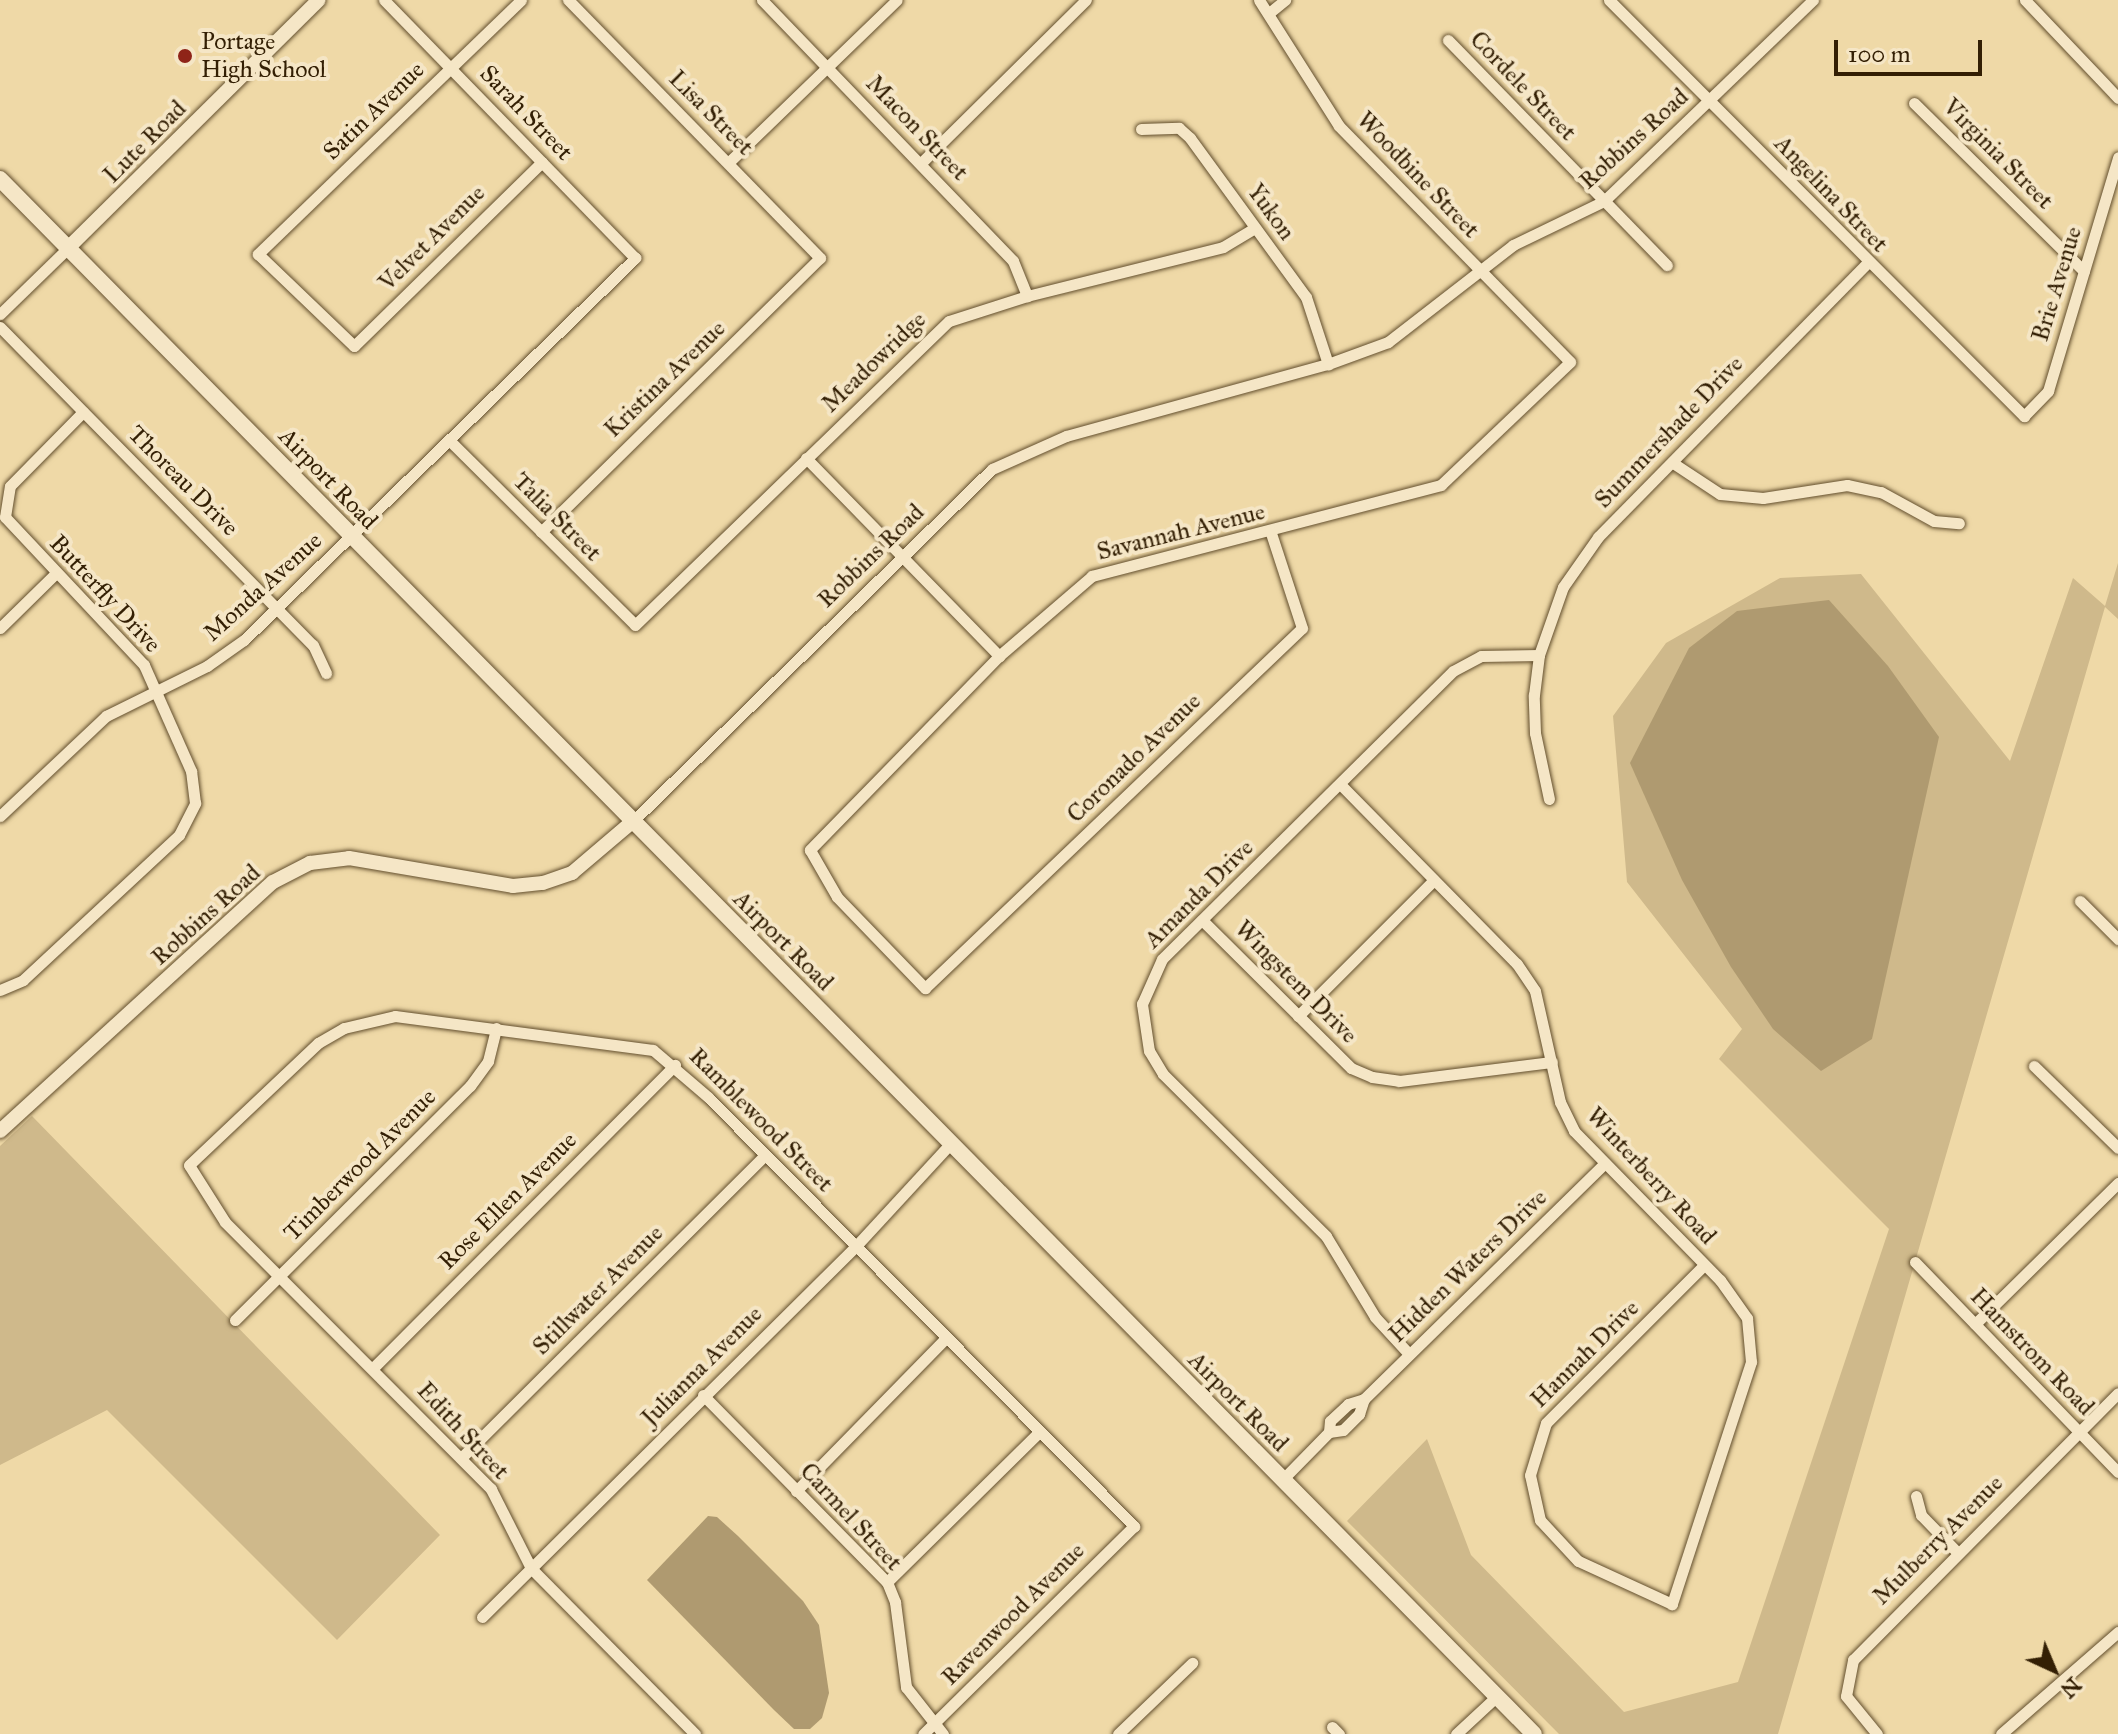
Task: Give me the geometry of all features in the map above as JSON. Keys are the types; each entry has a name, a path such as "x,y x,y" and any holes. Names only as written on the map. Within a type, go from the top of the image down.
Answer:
{"main road":[{"name":"Airport Road","path":"0,179 1534,1734"}],"street":[{"name":"Lute Road","path":"0,314 319,0"},
{"name":"Sarah Street","path":"384,0 635,258"},
{"name":"Satin Avenue","path":"354,346 258,254 521,0"},
{"name":"Lisa Street","path":"568,0 820,258"},
{"name":"Macon Street","path":"762,0 1013,261 1027,296"},
{"path":"729,162 897,0"},
{"path":"921,163 1086,0"},
{"name":"Woodbine Street","path":"1259,0 1339,126 1570,362"},
{"path":"1269,13 1285,0"},
{"name":"Angelina Street","path":"1609,0 1867,263 2024,416"},
{"name":"Robbins Road","path":"0,1131 273,882 310,863 349,858 513,886 543,883 572,873 632,822 992,469 1027,449 1373,351 1406,332 1479,268 1513,245 1604,201 1813,0"},
{"path":"2025,0 2118,98"},
{"name":"Cordele Street","path":"1448,40 1667,265"},
{"name":"Virginia Street","path":"1914,103 2084,271"},
{"name":"Yukon","path":"1141,129 1179,128 1190,138 1306,297 1328,364"},
{"name":"Brie Avenue","path":"2024,416 2048,391 2118,157"},
{"name":"Velvet Avenue","path":"354,346 542,162"},
{"name":"Meadowridge","path":"635,625 949,321 1027,296 1223,247 1255,228"},
{"name":"Monda Avenue","path":"0,816 94,725 156,688 224,656 351,537 635,258"},
{"name":"Kristina Avenue","path":"541,532 820,258"},
{"name":"Summershade Drive","path":"1549,799 1535,733 1539,655 1559,597 1576,567 1598,537 1867,263"},
{"name":"Thoreau Drive","path":"0,327 317,650 326,673"},
{"name":"Savannah Avenue","path":"810,850 999,656 1092,576 1271,533 1441,485 1570,362"},
{"name":"Butterfly Drive","path":"0,990 23,980 188,823 195,803 194,779 156,688 132,651 11,526 4,499 12,483 83,412"},
{"name":"Talia Street","path":"449,440 635,625"},
{"path":"806,458 999,656"},
{"path":"1673,463 1720,494 1763,498 1847,485 1881,492 1934,521 1959,523"},
{"name":"Coronado Avenue","path":"810,850 837,897 925,988 1302,628 1271,533"},
{"path":"0,628 56,573"},
{"name":"Amanda Drive","path":"1409,1354 1375,1317 1326,1236 1163,1074 1149,1051 1142,1004 1148,981 1162,959 1467,661 1508,652 1539,655"},
{"name":"Winterberry Road","path":"1340,784 1517,964 1535,991 1560,1102 1574,1131 1704,1265 1747,1318 1751,1362 1672,1604"},
{"path":"1298,1016 1434,880"},
{"path":"2080,901 2118,939"},
{"name":"Wingstem Drive","path":"1202,920 1351,1068 1372,1077 1399,1081 1552,1062"},
{"name":"Ramblewood Street","path":"189,1165 318,1043 344,1028 395,1016 653,1050 675,1065 1134,1526"},
{"name":"Timberwood Avenue","path":"235,1320 470,1086 488,1061 496,1028"},
{"name":"Rose Ellen Avenue","path":"373,1368 675,1065"},
{"path":"2034,1066 2118,1148"},
{"name":"Julianna Avenue","path":"482,1617 856,1246 950,1144"},
{"name":"Stillwater Avenue","path":"462,1457 765,1155"},
{"name":"Hidden Waters Drive","path":"1282,1480 1329,1432 1330,1421 1348,1404 1364,1399 1604,1164"},
{"name":"Edith Street","path":"189,1165 225,1222 491,1489 531,1568 695,1734"},
{"path":"1975,1324 2118,1183"},
{"name":"Hamstrom Road","path":"1915,1262 2118,1472"},
{"name":"Hannah Drive","path":"1672,1604 1578,1561 1540,1520 1530,1475 1546,1423 1704,1265"},
{"path":"796,1491 946,1338"},
{"name":"Mulberry Avenue","path":"1877,1734 1846,1696 1853,1660 1956,1551 2118,1393"},
{"name":"Carmel Street","path":"703,1395 887,1582 895,1602 906,1687 943,1734"},
{"path":"887,1582 1039,1432"},
{"path":"1916,1496 1921,1515 1956,1551"},
{"name":"Ravenwood Avenue","path":"923,1734 1134,1526"},
{"path":"2001,1734 2118,1632"},
{"path":"1118,1734 1192,1663"},
{"path":"1456,1734 1496,1697"}],"shaded area":[{"path":"2118,563 2118,619 2105,607 1778,1734 1559,1734 1347,1521 1427,1439 1471,1555 1624,1712 1738,1682 1889,1229 1719,1059 1742,1029 1627,882 1613,716 1666,643 1780,578 1861,574 2010,761 2073,578 2105,606"},
{"path":"1829,600 1888,666 1939,737 1872,1039 1821,1071 1773,1029 1731,967 1682,880 1630,763 1689,648 1737,611"},
{"path":"32,1116 440,1535 337,1640 107,1410 0,1465 0,1146"},
{"path":"708,1516 717,1517 738,1536 803,1601 819,1625 829,1693 822,1718 810,1729 794,1729 647,1580"}],"place":[{"name":"Portage High School","path":"185,56"}]}
